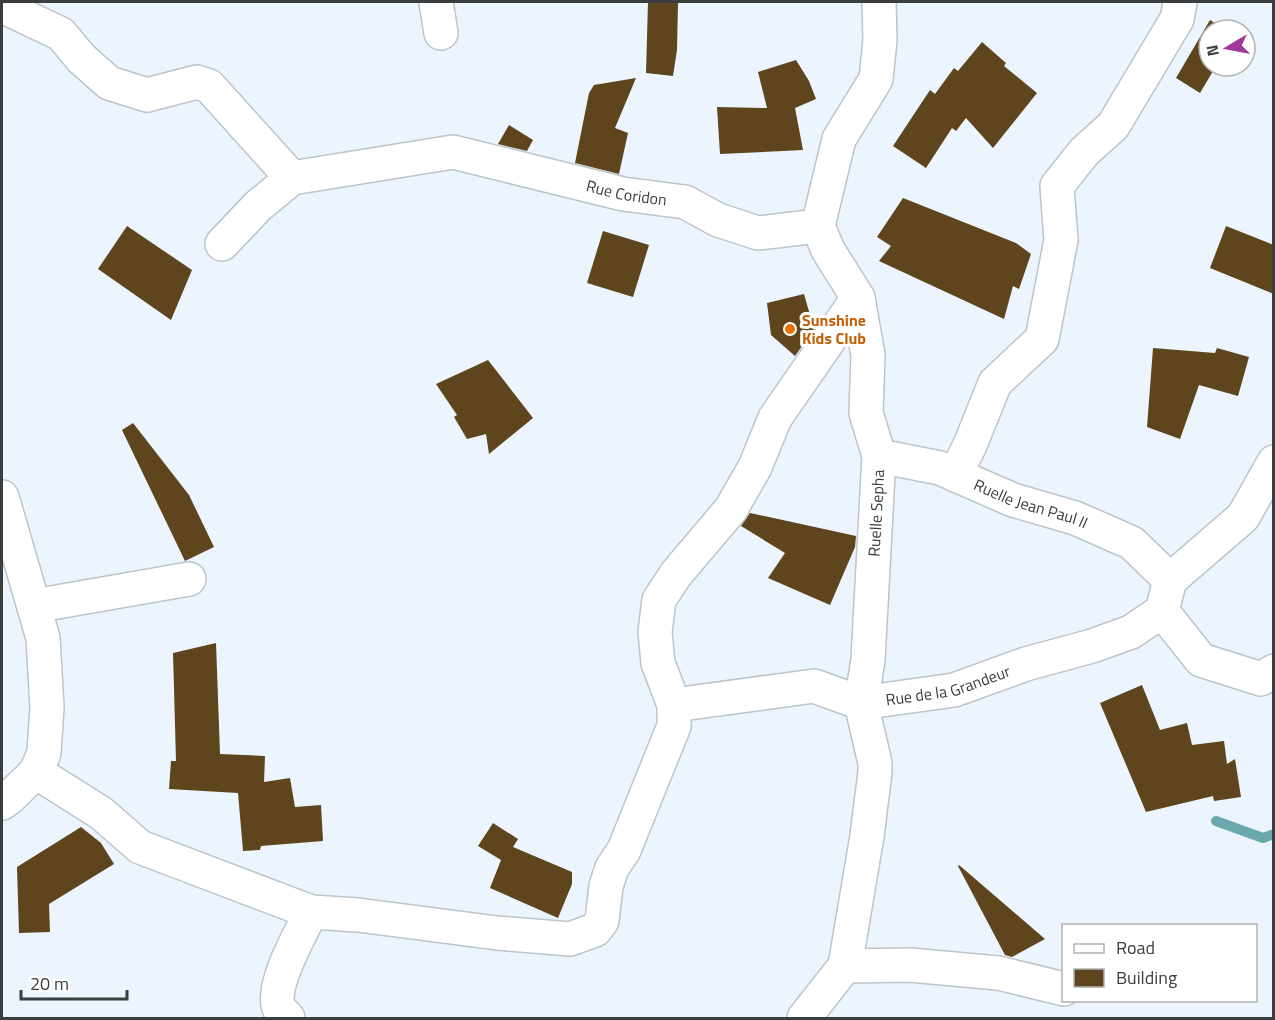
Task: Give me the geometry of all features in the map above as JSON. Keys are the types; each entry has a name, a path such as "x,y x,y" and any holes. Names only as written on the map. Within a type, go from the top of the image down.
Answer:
{"street":[{"path":"436,2 441,33"},
{"path":"818,226 839,139 876,79 880,40 879,2"},
{"path":"955,475 995,383 1042,339 1061,240 1057,186 1084,152 1113,126 1177,19 1180,2"},
{"path":"2,6 61,34 81,58 109,82 147,95 197,82 209,86 292,178 258,206 222,244"},
{"name":"Rue Coridon","path":"292,178 453,152 623,194 685,202 718,220 758,233 818,226"},
{"name":"Ruelle Sepha","path":"818,226 828,250 858,298 868,355 866,413 879,456 868,660 861,704"},
{"path":"36,772 101,813 140,847 311,912 358,915 497,933 570,939 595,930 602,921 606,886 612,868 624,850 674,726 674,705 658,663 655,632 659,600 676,574 731,509 755,467 776,418 858,298"},
{"name":"Ruelle Jean Paul II","path":"879,456 940,468 1013,501 1075,518 1132,543 1170,580"},
{"path":"1274,462 1243,517 1170,580 1162,611 1202,660 1260,679 1274,671"},
{"path":"2,497 43,638 47,707 44,753 36,772 2,803"},
{"path":"34,606 189,579"},
{"name":"Rue de la Grandeur","path":"804,1018 844,966 867,836 875,772 875,763 861,704 954,690 1026,664 1092,646 1131,632 1162,611"},
{"path":"674,705 814,686 861,704"},
{"path":"288,1018 279,1008 277,995 283,970 311,912"},
{"path":"844,966 910,964 998,973 1062,989"}],"building":[{"path":"648,2 678,2 677,50 673,76 646,73"},
{"path":"982,42 1006,63 1004,66 1037,93 993,148 966,118 956,131 952,128 926,168 893,146 930,90 935,94 954,68 958,71"},
{"path":"1197,42 1197,78 1209,78 1200,93 1176,78"},
{"path":"796,60 809,81 816,99 795,108 803,150 720,154 717,107 767,108 758,72"},
{"path":"636,78 615,128 628,133 619,174 575,163 589,93 594,85"},
{"path":"509,125 533,140 527,151 498,144"},
{"path":"903,198 1016,243 1031,254 1019,289 1013,286 1004,319 879,261 891,246 877,237"},
{"path":"127,226 192,270 171,320 98,269"},
{"path":"1226,226 1274,245 1274,294 1210,268"},
{"path":"603,231 649,245 633,297 587,283"},
{"path":"804,294 814,329 795,356 771,335 767,303"},
{"path":"1153,348 1215,353 1217,348 1249,357 1238,396 1199,385 1180,439 1147,427"},
{"path":"488,360 533,418 489,454 486,434 467,439 454,417 457,415 436,384"},
{"path":"133,423 189,495 214,547 185,561 122,430"},
{"path":"750,513 856,536 855,547 830,605 768,578 785,553 741,526"},
{"path":"216,643 220,754 265,756 264,782 290,778 295,807 321,805 323,841 261,846 260,850 243,851 238,793 169,789 171,761 176,761 173,653"},
{"path":"1142,685 1160,730 1187,723 1192,745 1224,741 1227,764 1235,759 1241,797 1214,801 1213,796 1146,812 1100,703"},
{"path":"493,823 518,839 513,847 572,872 572,884 558,918 490,888 501,860 478,846"},
{"path":"81,827 101,843 114,864 49,904 50,932 19,933 17,867"},
{"path":"959,865 1045,939 1012,957 1005,955"}],"waterway":[{"path":"1216,821 1263,838 1274,834"}],"place":[{"name":"Sunshine Kids Club","path":"790,329"}]}
